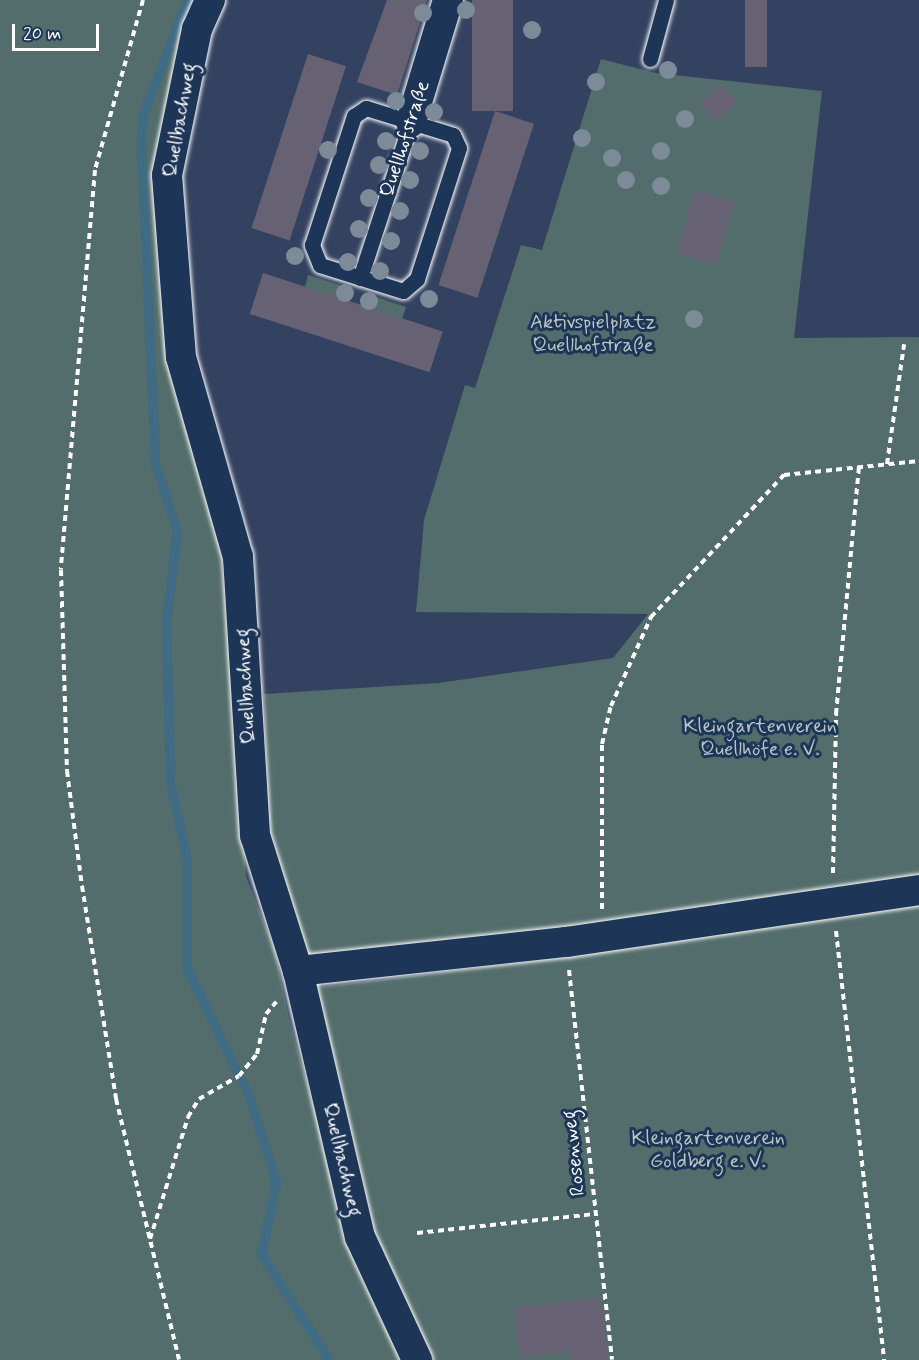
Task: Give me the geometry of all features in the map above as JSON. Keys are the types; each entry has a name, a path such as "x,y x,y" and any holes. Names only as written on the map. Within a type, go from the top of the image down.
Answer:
{"street":[{"name":"Quellbachweg","path":"210,0 197,28 167,175 181,357 238,557 255,835 298,971 360,1237 417,1360"},
{"name":"Quellhofstraße","path":"411,122 448,0"},
{"path":"298,971 567,942 919,890"}],"lane":[{"path":"650,59 666,0"},
{"path":"366,108 411,122 453,135 459,148 417,279 403,291 320,265 312,245 354,116 366,108"},
{"name":"Quellhofstraße","path":"360,278 411,122"}],"path":[{"path":"143,0 95,170 61,570 67,771 73,817 116,1099 179,1360"},
{"path":"887,464 904,344"},
{"path":"602,937 602,744 611,706 651,617 784,475 919,461"},
{"path":"859,467 836,714 833,903 885,1360"},
{"name":"Rosenweg","path":"567,942 612,1360"},
{"path":"150,1240 188,1117 199,1099 239,1076 257,1054 266,1014 298,971"},
{"path":"417,1233 596,1214"}],"green space":[{"path":"0,0 199,0 155,181 221,551 246,877 275,950 289,1019 351,1240 406,1360 0,1360"},
{"path":"601,59 656,73 822,91 794,338 919,337 919,877 594,924 311,957 284,899 270,852 264,694 438,683 613,658 648,614 416,612 424,520 465,385 475,388 521,245 542,250"},
{"path":"308,275 352,289 348,303 305,287"},
{"path":"364,293 406,307 402,319 360,307"},
{"name":"Kleingartenverein Goldberg e. V.","path":"919,905 919,1360 430,1360 371,1235 311,988 567,957"}],"building":[{"path":"387,0 427,0 397,95 357,82"},
{"path":"472,0 513,0 513,111 472,111"},
{"path":"745,0 767,0 767,67 745,67"},
{"path":"308,54 346,66 289,240 251,228"},
{"path":"720,84 738,102 718,121 700,104"},
{"path":"495,111 534,124 477,298 438,285"},
{"path":"695,190 734,201 716,265 677,253"},
{"path":"263,273 443,331 429,372 250,314"},
{"path":"601,1297 609,1360 570,1360 569,1351 520,1357 514,1308"}],"waterway":[{"path":"187,0 143,114 141,143 155,463 177,531 166,620 170,781 187,861 187,968 249,1096 276,1182 261,1254 329,1360"}],"park label":[{"name":"Aktivspielplatz Quellhofstraße","path":"593,334"},
{"name":"Kleingartenverein Quellhöfe e. V.","path":"760,738"}]}
